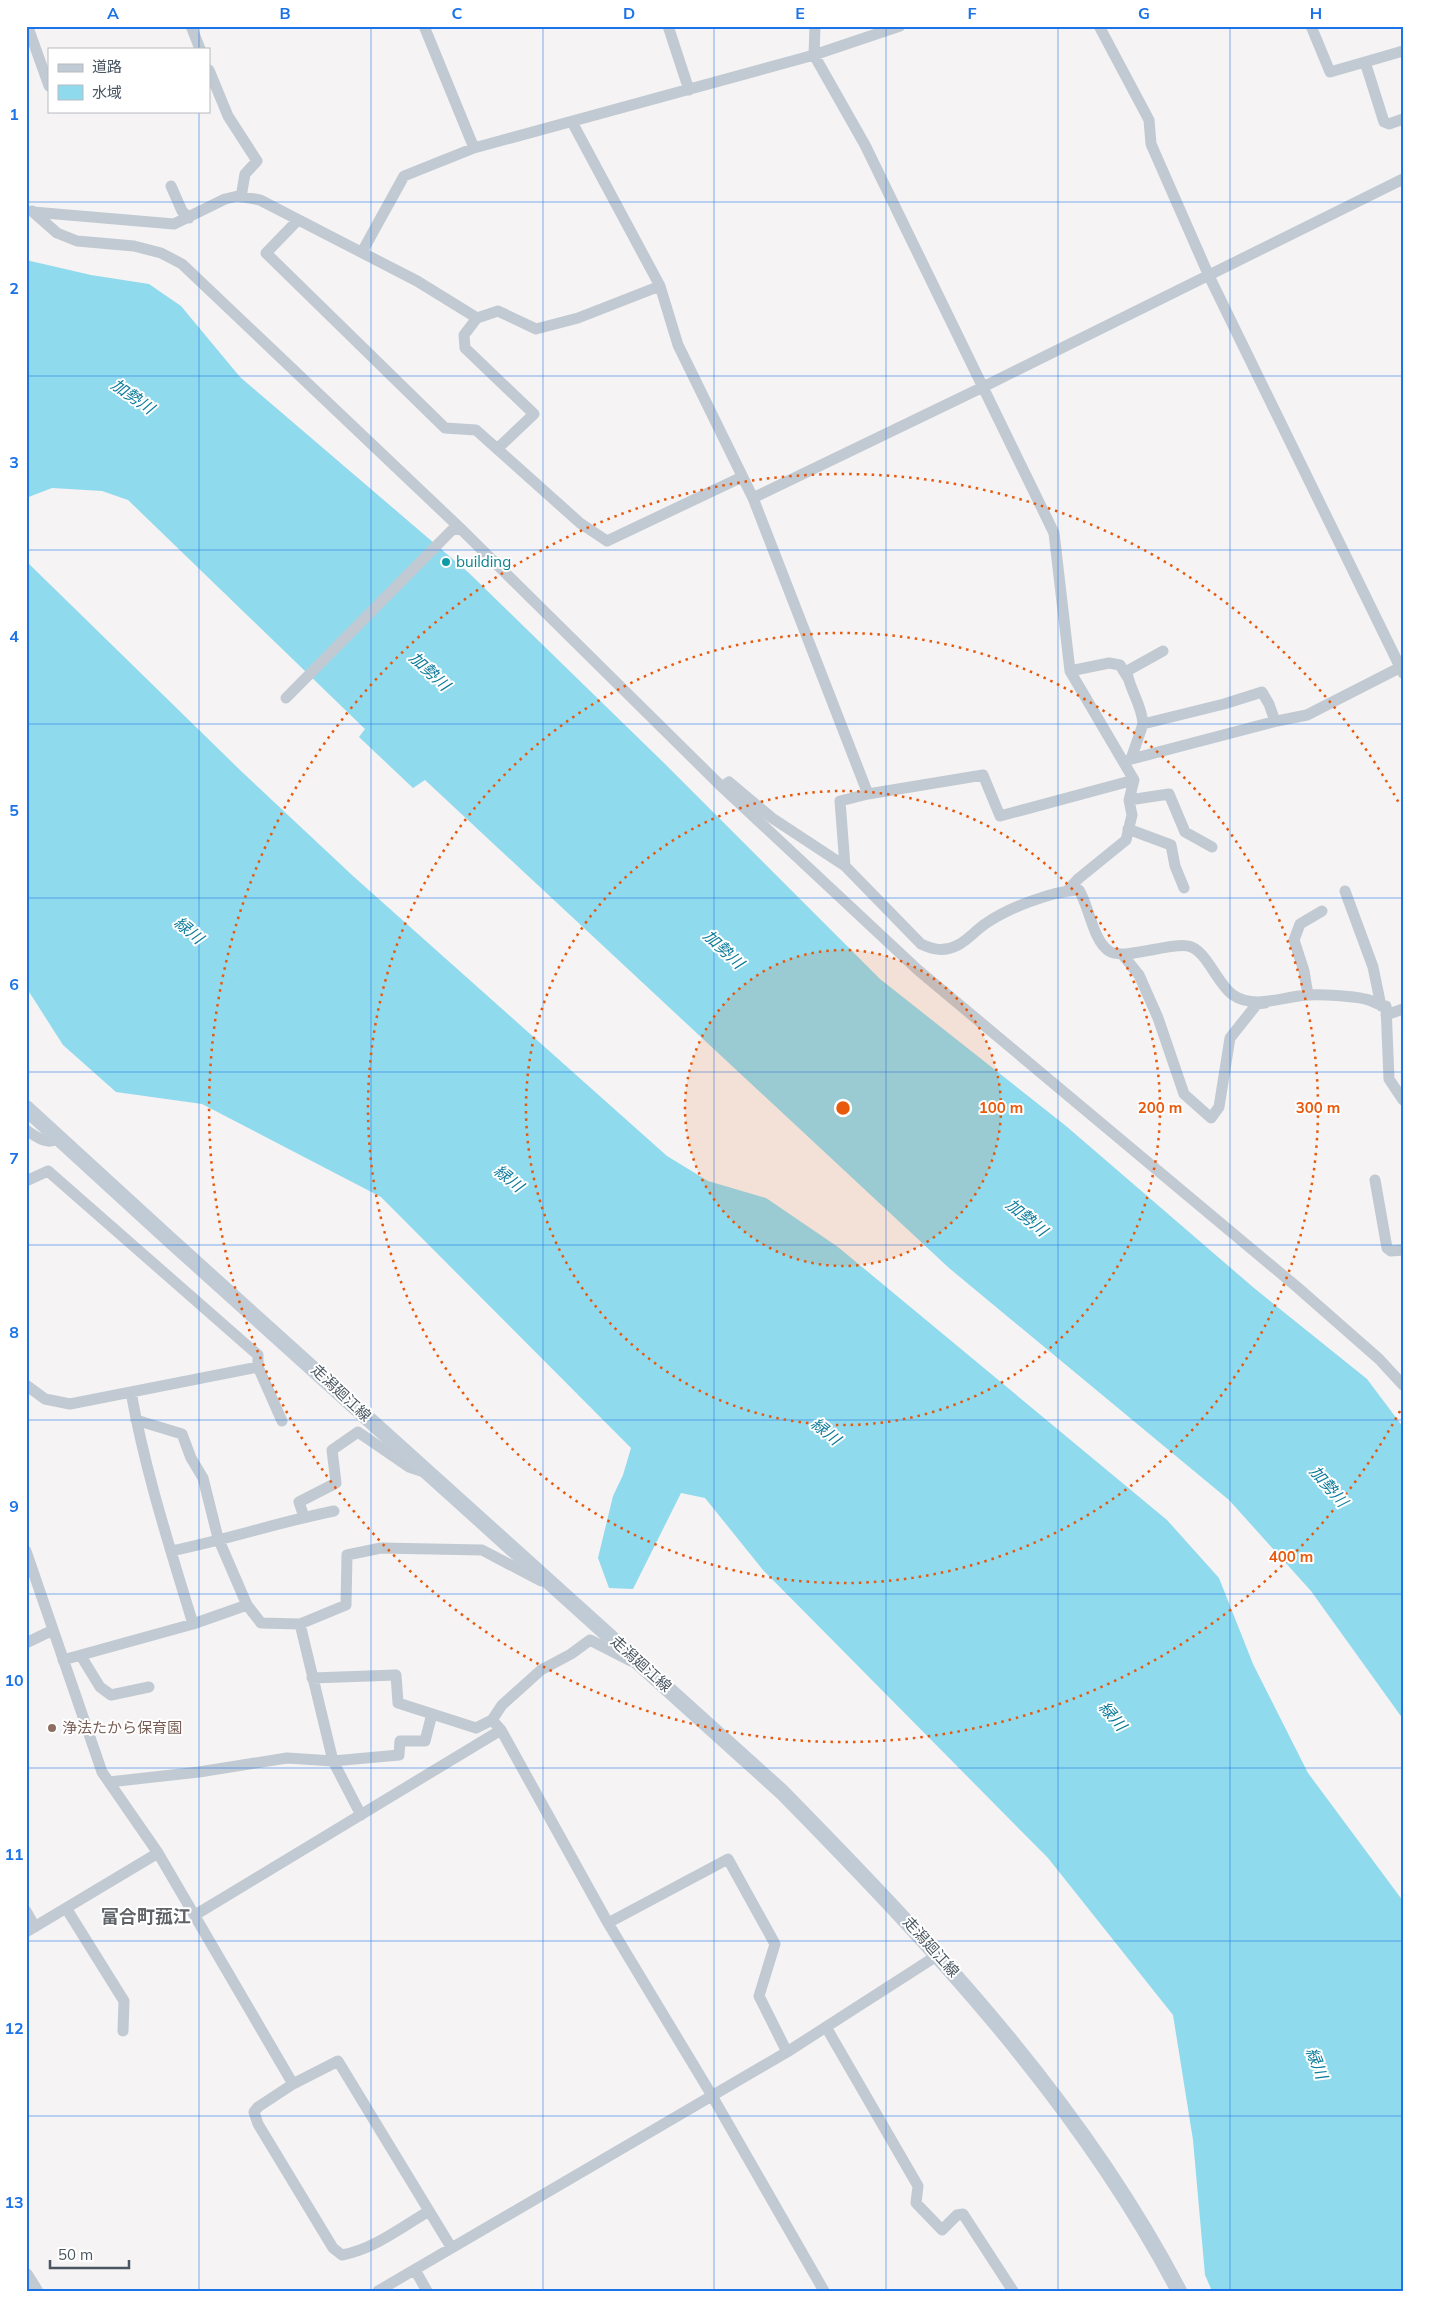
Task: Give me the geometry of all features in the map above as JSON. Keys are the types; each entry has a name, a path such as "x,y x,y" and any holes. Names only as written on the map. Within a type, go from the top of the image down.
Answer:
{"main road":[{"name":"走潟廻江線","path":"26,1108 782,1792 938,1955 1032,2068 1098,2157 1161,2257 1179,2291"}],"street":[{"path":"191,26 200,48"},
{"path":"424,26 474,148"},
{"path":"668,26 689,90"},
{"path":"815,26 814,55 865,145 1054,534 1070,671 1128,759 1134,780 1129,800 1132,815 1126,840 1078,879 1068,890"},
{"path":"362,252 404,176 474,148 814,55 900,26"},
{"path":"1099,26 1149,120 1151,144 1209,276 1402,668 1307,715 1128,759"},
{"path":"1311,26 1330,72 1403,51"},
{"path":"31,29 48,83"},
{"path":"1365,62 1384,122 1389,124 1403,119"},
{"path":"210,72 228,116 257,161 246,174 241,197"},
{"path":"572,122 660,286 678,345 753,498 868,794"},
{"path":"753,498 983,387 1403,179"},
{"path":"171,186 186,215"},
{"path":"30,210 174,224 186,215 225,199 241,197 260,200 417,281 476,318"},
{"path":"30,210 57,233 77,241 134,246 161,253 182,264 722,787 918,970 1296,1287 1379,1359 1403,1385"},
{"path":"298,220 266,253 445,428 476,430 580,523 607,541 742,478"},
{"path":"497,449 534,414 465,348 464,335 476,318 498,311 536,329 578,318 660,286"},
{"path":"286,698 456,529"},
{"path":"1128,678 1128,671 1163,651"},
{"path":"1070,671 1109,663 1120,666 1128,678 1142,713 1143,724 1128,759"},
{"path":"1143,724 1224,704 1262,692 1269,704 1275,722"},
{"path":"845,866 840,801 868,794 983,775 1000,816 1134,780"},
{"path":"722,787 729,782 772,818 845,866 921,944 935,951 958,945 987,922 1023,905 1068,890 1079,890 1104,947 1111,952 1122,954 1188,946 1200,953 1233,995 1245,1001 1271,1001"},
{"path":"1129,800 1168,794 1184,832 1212,847"},
{"path":"1128,830 1171,845 1190,835"},
{"path":"1171,845 1184,888"},
{"path":"1345,891 1373,967 1383,1011 1389,1080 1403,1100"},
{"path":"1308,995 1304,971 1294,940 1300,924 1322,911"},
{"path":"1122,954 1139,974 1158,1018 1184,1094 1211,1118 1219,1107 1230,1038 1257,1004 1308,995 1366,999 1383,1011 1403,1009"},
{"path":"26,1130 46,1142 53,1142 59,1138"},
{"path":"26,1181 48,1171 258,1355 258,1366 282,1421"},
{"path":"1375,1180 1387,1248 1391,1251 1403,1250"},
{"path":"26,1385 45,1400 70,1404 258,1366"},
{"path":"131,1392 136,1420 171,1551 193,1624"},
{"path":"136,1420 182,1434 191,1458 203,1478 219,1541 247,1604 261,1622 300,1624 346,1605 347,1555 381,1548 482,1550 560,1591"},
{"path":"304,1517 299,1502 336,1483 332,1450 358,1432 409,1467 430,1474"},
{"path":"171,1551 219,1541 304,1517 334,1511"},
{"path":"26,1551 102,1772 158,1853 293,2084"},
{"path":"63,1660 193,1624 247,1604"},
{"path":"300,1624 334,1761 361,1815"},
{"path":"26,1643 52,1630"},
{"path":"312,1678 396,1675 398,1703 476,1728 492,1720 502,1705 541,1670 590,1640 648,1670"},
{"path":"82,1656 100,1687 111,1695 149,1687"},
{"path":"109,1782 199,1772 287,1758 334,1761 399,1755 400,1741 425,1741 432,1714"},
{"path":"492,1720 501,1730 608,1923 711,2094 824,2291"},
{"path":"195,1915 501,1730"},
{"path":"26,1911 31,1930 158,1853"},
{"path":"608,1923 728,1860 775,1944 759,1996 787,2052"},
{"path":"66,1908 124,2001 123,2031"},
{"path":"378,2291 711,2094 787,2052 938,1955"},
{"path":"826,2027 918,2186 916,2203 942,2230 957,2215 962,2214 1014,2291"},
{"path":"429,2211 375,2243 342,2255 333,2248 255,2117 254,2112 258,2107 293,2084 338,2061 451,2247"},
{"path":"415,2270 427,2291"},
{"path":"26,2275 36,2291"}],"water":[{"name":"加勢川","path":"26,260 91,275 149,284 181,306 240,377 469,573 664,763 880,979 1066,1126 1254,1288 1367,1379 1403,1427 1403,1719 1311,1591 1229,1500 949,1268 425,780 413,788 359,737 365,729 128,500 102,491 52,488 26,498"},
{"name":"緑川","path":"26,561 241,771 353,876 667,1156 708,1181 766,1198 838,1247 1167,1520 1219,1578 1253,1664 1308,1773 1403,1901 1403,2291 1212,2291 1205,2275 1193,2140 1173,2015 1048,1858 763,1570 705,1498 681,1493 633,1589 609,1588 598,1558 613,1496 623,1475 631,1448 381,1197 202,1104 116,1092 63,1045 26,987"}],"place":[{"name":"building","path":"446,562"},
{"name":"浄法たから保育園","path":"52,1728"}],"district":[{"name":"富合町菰江","path":"146,1917"}]}
